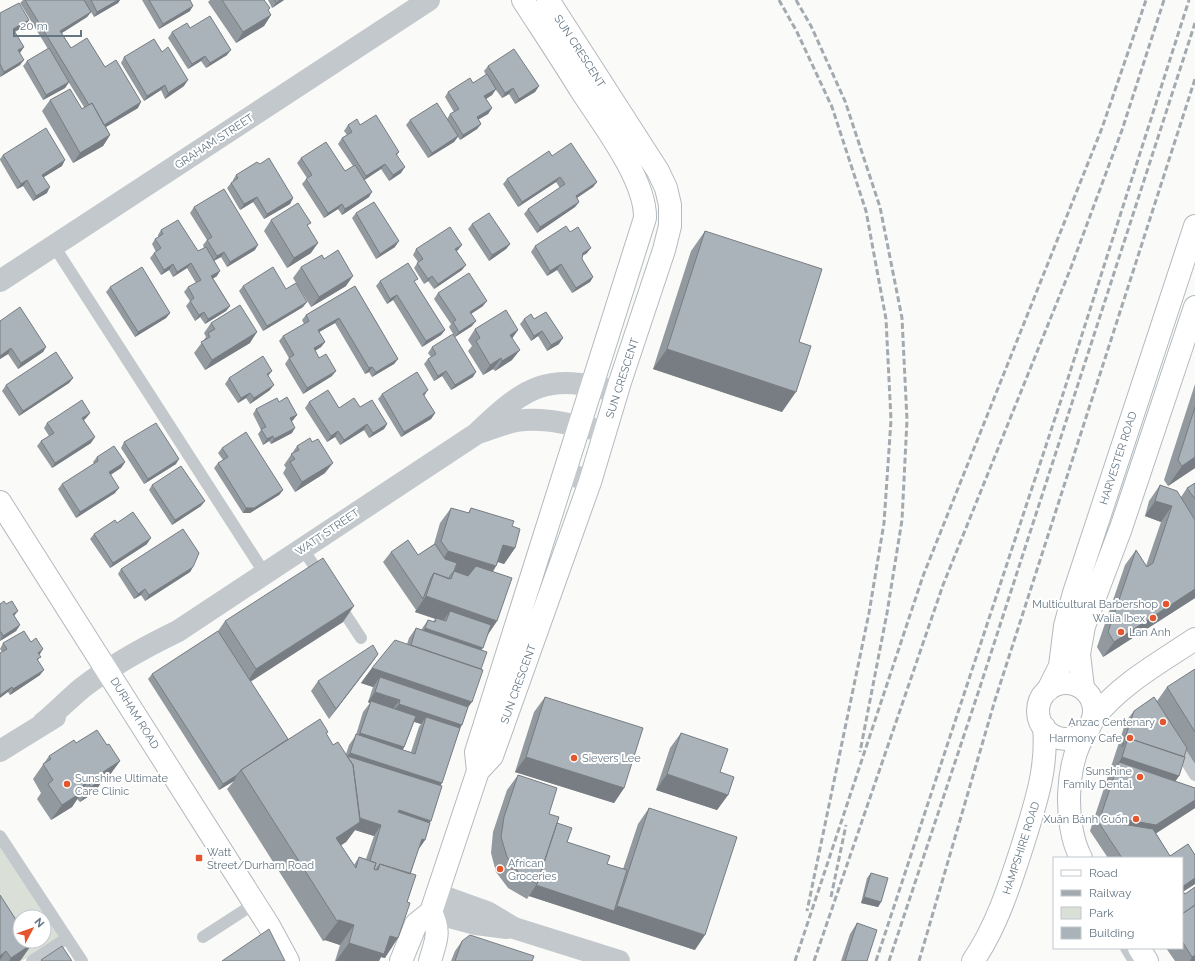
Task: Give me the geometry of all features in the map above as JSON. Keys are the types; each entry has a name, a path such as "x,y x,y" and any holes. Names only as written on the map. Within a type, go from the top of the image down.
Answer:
{"street":[{"name":"GRAHAM STREET","path":"0,281 429,0"},
{"name":"SUN CRESCENT","path":"434,903 478,771 476,752 644,225 644,204 639,188 620,152 523,0"},
{"name":"SUN CRESCENT","path":"478,771 492,756 590,482 617,392 669,232 671,215 668,196 658,171 548,0"},
{"name":"HARVESTER ROAD","path":"1048,690 1060,666 1065,626 1074,594 1195,226"},
{"path":"1083,688 1079,654 1084,626 1121,528 1195,307"},
{"name":"WATT STREET","path":"0,751 43,723 90,700 112,677 148,662 178,631 476,434 506,405 527,391 549,384 573,383 617,392"},
{"name":"WATT STREET","path":"476,434 505,424 529,420 548,421 578,432 604,436"},
{"path":"565,472 590,482"},
{"name":"DURHAM ROAD","path":"0,502 269,926 288,961"},
{"path":"1081,857 1074,843 1070,809 1072,771 1077,747 1091,723 1103,707 1136,678 1195,639"},
{"path":"1083,688 1136,678"},
{"path":"1065,683 1077,685 1083,688 1093,702 1091,723 1078,736 1066,739 1053,735 1044,727 1040,718 1039,708 1042,698 1048,690 1053,686 1065,683"},
{"name":"HAMPSHIRE ROAD","path":"973,961 990,933 1004,900 1029,825 1044,769 1046,751 1044,727"},
{"path":"434,903 476,924 514,928 618,961"},
{"path":"401,961 416,924 434,903"},
{"path":"430,961 438,933 434,903"},
{"name":"DURHAM ROAD","path":"269,926 303,961"},
{"path":"1140,949 1147,961"}],"lane":[{"path":"645,214 669,232"},
{"path":"54,246 265,574"},
{"path":"303,548 361,638"},
{"path":"1171,737 1195,775"},
{"path":"1069,857 1059,816 1059,788 1061,778 1077,747"},
{"path":"0,836 82,961"},
{"path":"203,937 254,904"},
{"path":"32,961 67,938"},
{"path":"1127,949 1134,961"}],"green space":[{"path":"0,844 43,909 12,909 12,946 0,928"},
{"path":"52,922 61,936 52,942"},
{"path":"14,949 41,949 22,961"}],"building":[{"path":"25,0 84,0 91,12 60,31 71,48 87,38 105,67 116,60 141,102 104,125 92,103 89,105"},
{"path":"91,0 118,0 97,12"},
{"path":"149,0 190,0 193,6 163,24"},
{"path":"222,0 264,0 270,8 268,10 271,15 243,32"},
{"path":"19,3 29,20 13,29 24,47 18,50 24,60 4,72 0,64 0,13"},
{"path":"210,16 231,50 210,63 205,56 192,64 172,32 187,23 190,28"},
{"path":"154,39 162,52 168,47 188,80 168,93 165,85 147,96 124,57"},
{"path":"49,48 69,82 46,95 27,61"},
{"path":"514,49 539,86 519,99 513,88 505,93 488,66"},
{"path":"487,74 496,89 484,96 492,108 477,117 481,124 463,135 450,114 459,109 448,92 470,78 473,83"},
{"path":"70,89 82,109 92,103 110,135 80,153 50,100"},
{"path":"437,103 458,136 432,153 410,120"},
{"path":"376,115 399,152 396,154 405,167 393,175 385,164 366,176 342,138 352,132 348,125 357,119 360,125"},
{"path":"46,128 65,160 42,175 50,187 36,196 27,180 21,184 3,155"},
{"path":"326,142 345,171 355,165 372,192 345,209 342,204 328,213 306,179 312,175 301,158"},
{"path":"571,143 597,182 576,196 579,202 540,227 528,209 565,184 560,177 522,202 507,179 549,151 552,156"},
{"path":"269,158 293,198 267,214 257,197 244,204 231,183 238,178 236,175 257,162 260,164"},
{"path":"224,189 258,245 230,262 224,252 217,256 207,240 212,237 194,207"},
{"path":"374,202 399,241 380,254 356,213"},
{"path":"298,203 311,223 307,225 318,243 294,258 271,220"},
{"path":"489,213 510,244 492,255 472,224"},
{"path":"178,220 198,251 206,247 220,271 211,276 230,306 208,319 204,312 199,315 190,301 194,298 188,287 201,280 191,263 177,272 173,264 164,270 154,253 161,248 155,239 163,234 161,230"},
{"path":"566,226 570,232 578,227 591,248 583,253 582,259 593,277 576,288 561,264 550,271 535,246"},
{"path":"450,227 462,245 455,249 466,265 438,284 432,276 428,279 417,263 423,259 416,249"},
{"path":"705,231 822,269 799,342 811,346 796,392 667,349"},
{"path":"338,250 353,276 319,297 301,267 322,255 324,259"},
{"path":"408,263 418,279 414,281 445,330 426,341 397,295 390,299 380,281"},
{"path":"142,267 170,313 138,332 110,287"},
{"path":"273,267 286,289 296,283 307,302 267,326 243,286"},
{"path":"469,273 487,301 470,312 476,321 459,332 453,322 456,320 438,293"},
{"path":"355,286 398,359 376,372 372,367 369,368 339,318 318,330 325,342 314,348 319,358 326,354 336,371 307,388 289,358 294,355 283,336 309,321 306,315"},
{"path":"240,305 257,332 212,360 201,342 210,337 208,333 215,329 211,323"},
{"path":"20,307 46,347 21,363 11,348 0,356 0,321"},
{"path":"506,310 518,330 510,335 520,350 502,361 501,358 490,365 476,341 480,338 475,329"},
{"path":"546,312 563,338 551,345 542,331 534,336 524,319 531,314 534,319"},
{"path":"453,334 476,372 455,385 446,371 438,376 428,359 436,354 432,347"},
{"path":"56,352 73,378 23,411 6,385"},
{"path":"263,356 272,371 267,374 274,385 254,398 250,393 241,398 229,378"},
{"path":"417,372 428,390 423,394 435,413 404,432 382,394"},
{"path":"328,390 339,408 354,398 360,407 372,400 387,424 373,433 367,424 344,440 338,431 331,436 309,402"},
{"path":"287,397 297,415 290,418 295,428 274,439 273,436 267,439 261,429 266,427 256,409 277,398 279,402"},
{"path":"82,400 90,413 82,418 95,437 55,463 41,441 54,433 47,423"},
{"path":"1195,407 1195,457 1182,466 1178,460"},
{"path":"156,423 179,459 148,479 124,442"},
{"path":"246,432 283,490 254,508 246,508 218,463 228,457 222,448"},
{"path":"310,438 312,442 318,439 333,463 302,482 290,462 295,459 291,454 299,450 297,446"},
{"path":"114,446 125,462 109,472 119,488 80,512 62,484 98,461 97,457"},
{"path":"181,466 205,501 175,520 152,485"},
{"path":"1195,483 1195,499 1187,488"},
{"path":"1160,485 1177,491 1195,520 1195,589 1114,642 1108,632 1136,550 1147,567 1153,563 1172,506 1155,501"},
{"path":"451,508 469,513 471,508 514,521 512,526 520,529 515,548 503,545 496,566 448,551 441,541"},
{"path":"133,512 151,538 113,563 94,534 115,520 117,523"},
{"path":"183,529 199,553 193,567 149,595 145,589 138,594 121,569"},
{"path":"408,540 418,555 435,544 445,559 457,563 449,579 434,573 423,599 391,552"},
{"path":"323,558 354,606 256,669 225,621"},
{"path":"476,566 512,578 497,621 426,596 434,573 451,579 454,571 468,576"},
{"path":"4,601 6,604 12,601 18,611 13,614 20,625 3,636 0,632 0,604"},
{"path":"450,611 491,625 483,648 425,628 428,620 435,622 436,618 446,621"},
{"path":"416,628 487,652 481,669 411,645"},
{"path":"24,631 31,642 36,638 43,649 38,653 41,657 37,659 44,670 13,689 12,687 0,695 0,653 7,649 3,643"},
{"path":"218,631 288,739 241,770 237,775 223,784 152,674"},
{"path":"395,640 483,670 472,702 372,668"},
{"path":"373,645 378,654 336,709 318,681"},
{"path":"1195,669 1195,732 1167,687"},
{"path":"380,677 468,707 462,725 399,704 400,700 375,692"},
{"name":"Sievers Lee","path":"545,697 643,728 624,788 526,757"},
{"path":"1154,697 1187,748 1184,757 1128,738 1122,747 1134,711"},
{"path":"371,701 416,716 404,747 360,733"},
{"path":"426,717 460,728 442,783 350,753 356,734 415,754"},
{"path":"320,719 328,732 326,733 333,745 338,742 353,765 360,822 336,838 356,868 359,857 376,863 374,869 378,870 380,864 416,875 407,902 410,903 398,938 390,936 384,954 349,943 354,925 339,920 337,921 241,770"},
{"name":"Sunshine Ultimate Care Clinic","path":"97,730 107,745 109,744 120,761 103,772 105,777 91,787 88,782 80,787 82,792 62,805 48,784 53,780 43,764 51,759 49,756 74,740 76,743"},
{"path":"681,733 728,749 720,772 734,777 728,795 667,774"},
{"path":"1128,738 1185,757 1179,776 1122,757"},
{"path":"347,756 442,786 431,821 399,810 398,812 430,823 425,840 422,839 410,874 380,864 376,870 374,869 376,863 370,861 381,825 360,818 353,765"},
{"path":"1119,762 1195,788 1195,800 1156,825 1101,815"},
{"path":"518,775 557,788 549,814 559,817 537,884 519,873 507,857 501,837 504,817"},
{"path":"649,808 737,837 705,935 617,906"},
{"path":"1097,820 1153,829 1170,856 1188,844 1195,855 1195,878 1183,886 1183,857 1121,857"},
{"path":"557,823 572,828 567,842 610,856 607,864 627,870 614,911 536,885"},
{"path":"871,873 888,878 881,902 864,897"},
{"path":"1195,887 1195,905 1183,913 1183,891 1185,894"},
{"path":"0,895 12,914 12,949 24,949 11,958 6,951 0,956"},
{"path":"1195,905 1195,955 1192,957 1183,943 1183,913"},
{"path":"857,923 877,930 867,961 845,961"},
{"path":"269,929 285,961 222,961"},
{"path":"470,935 534,956 532,961 455,961 462,941"},
{"path":"62,946 72,961 41,960"}],"railway":[{"path":"779,0 797,32 832,107 866,211 886,319 891,420 884,523 869,613 807,911"},
{"path":"796,0 811,26 845,101 880,207 902,318 907,420 902,520 887,613 860,752"},
{"path":"795,961 923,576 1102,128 1146,0"},
{"path":"814,961 943,585 1070,270 1122,130 1164,0"},
{"path":"876,961 1063,394 1189,0"},
{"path":"889,961 979,690 1195,23"},
{"path":"919,961 995,700 1195,79"},
{"path":"831,897 846,825"}],"place":[{"name":"Multicultural Barbershop","path":"1166,604"},
{"name":"Walia Ibex","path":"1153,618"},
{"name":"Lan Anh","path":"1121,632"},
{"name":"Anzac Centenary","path":"1163,722"},
{"name":"Harmony Cafe","path":"1130,738"},
{"name":"Sievers Lee","path":"574,758"},
{"name":"Sunshine Family Dental","path":"1140,777"},
{"name":"Sunshine Ultimate Care Clinic","path":"67,784"},
{"name":"Xuân Bánh Cuốn","path":"1136,819"},
{"name":"Watt Street/Durham Road","path":"199,858"},
{"name":"African Groceries","path":"500,869"}]}
